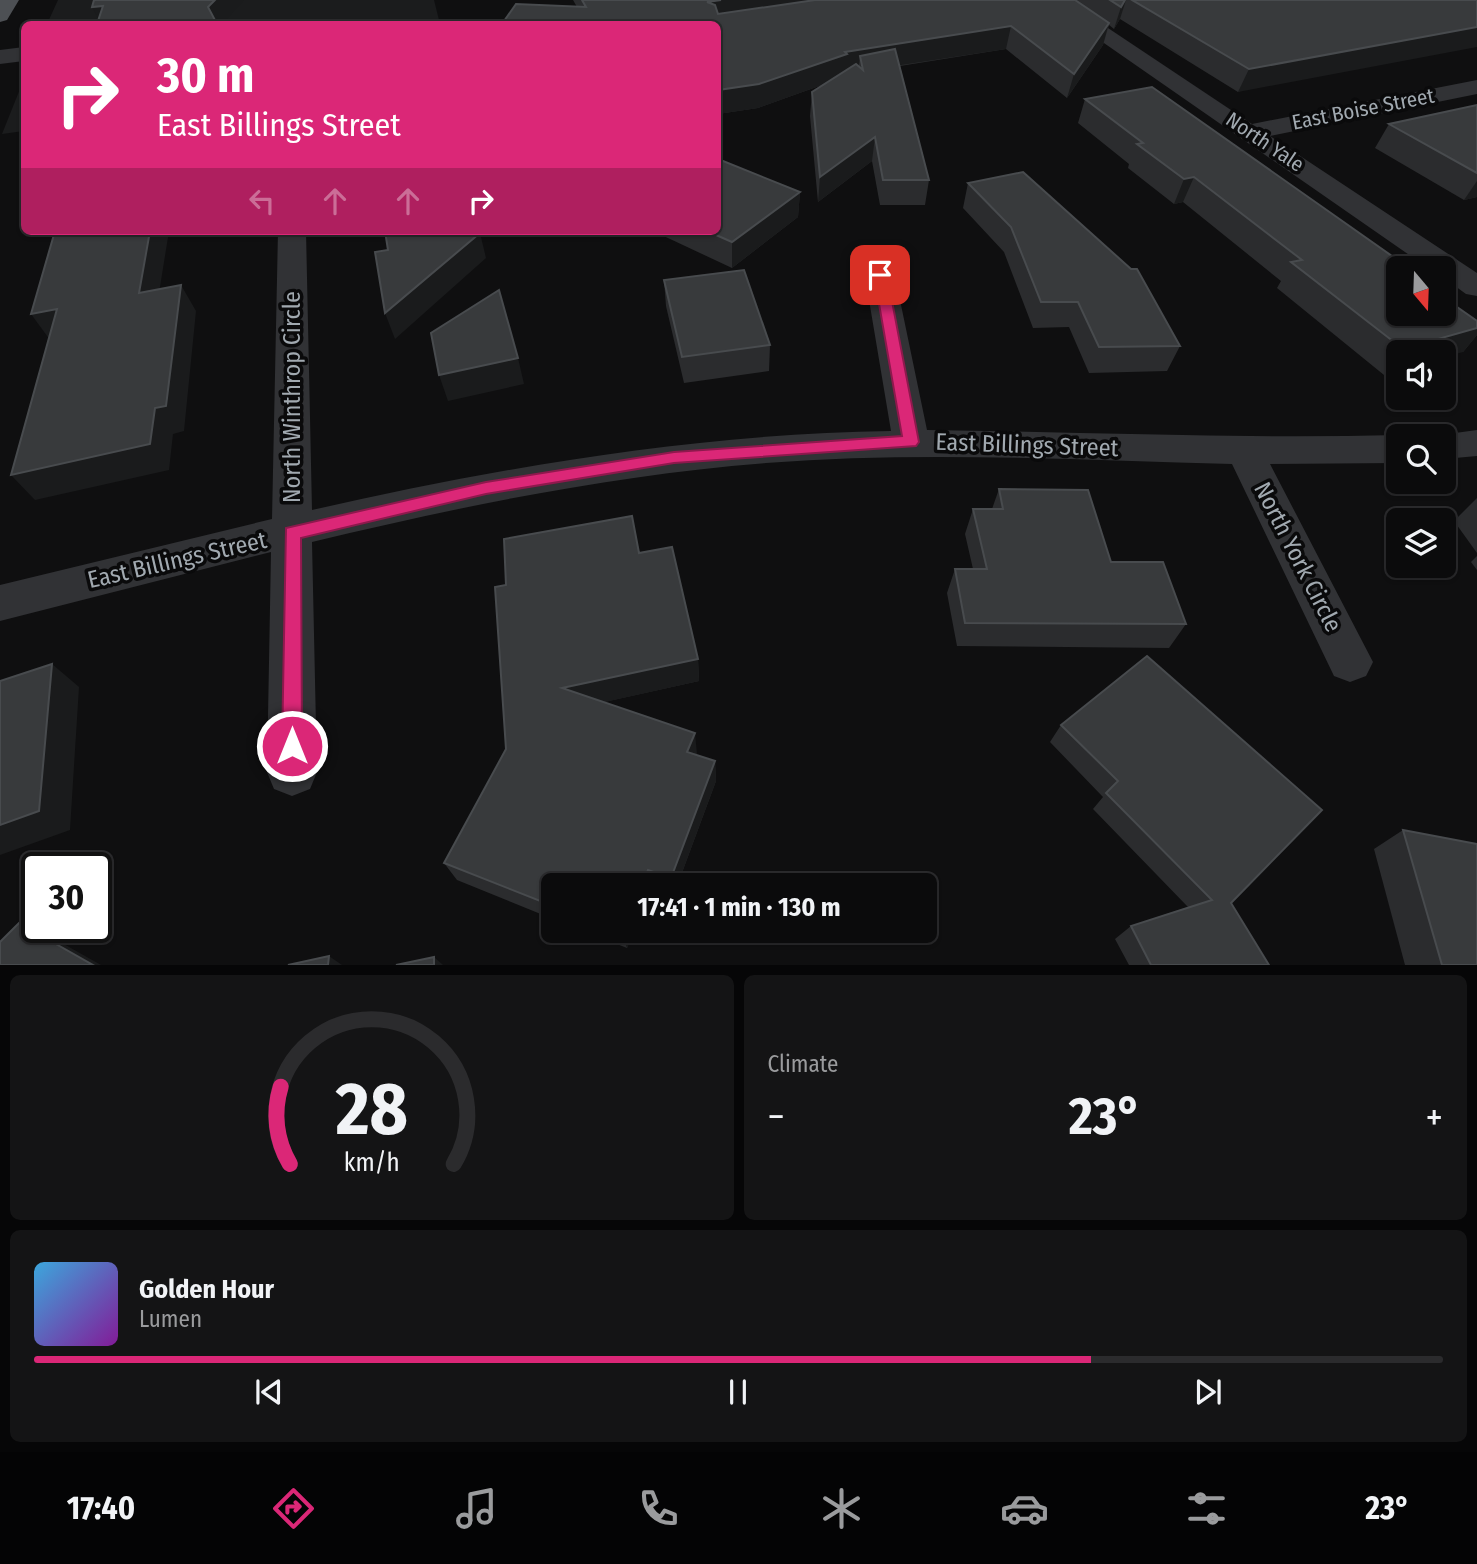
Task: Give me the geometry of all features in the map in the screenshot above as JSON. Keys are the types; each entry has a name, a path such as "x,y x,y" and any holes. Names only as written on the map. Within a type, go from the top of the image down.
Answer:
{"main road":[{"path":"0,16 9,0"}],"street":[{"name":"North Yale","path":"1052,0 1477,286"},
{"path":"0,57 21,54"},
{"name":"East Boise Street","path":"1250,132 1477,87"},
{"name":"North Winthrop Circle","path":"292,235 292,772"},
{"path":"880,275 911,442"},
{"name":"East Billings Street","path":"0,603 486,488 674,457 846,443 911,442 1245,452 1386,449"},
{"path":"1456,445 1477,443"},
{"name":"North York Circle","path":"1245,452 1350,662"}],"shaded area":[{"path":"58,0 434,0 439,21 48,21"},
{"path":"21,86 21,131 2,134"}],"building":[{"path":"94,0 215,0 208,7 215,21 98,21 103,6 92,7"},
{"path":"582,0 721,0 707,2 715,5 718,14 815,0 1075,0 1109,23 1074,74 1011,26 845,52 847,54 759,84 721,90 721,21 504,21 516,4 586,7"},
{"path":"1110,0 1125,0 1121,7"},
{"path":"1132,0 1477,0 1477,27 1249,69"},
{"path":"895,49 929,180 883,180 875,137 820,177 812,92 856,64 863,70 860,56"},
{"path":"1152,87 1392,256 1386,256 1386,326 1456,326 1456,306 1477,321 1477,328 1435,340 1391,340 1291,262 1302,260 1194,177 1184,179 1137,144 1143,143 1085,99"},
{"path":"1477,105 1477,173 1389,124"},
{"path":"721,160 800,192 732,242 716,235 721,235"},
{"path":"1023,172 1131,269 1137,269 1180,346 1099,347 1078,302 1041,302 1011,227 968,183"},
{"path":"54,235 149,235 139,293 181,285 166,406 155,408 150,444 11,475 57,309 31,314"},
{"path":"386,235 478,235 385,313 375,252 388,250"},
{"path":"744,270 770,345 682,357 664,280"},
{"path":"499,290 518,358 439,375 431,333"},
{"path":"999,489 1088,490 1111,562 1163,562 1186,624 965,623 955,569 987,569 973,509 1003,509"},
{"path":"632,516 639,553 672,547 698,659 562,688 695,733 687,752 715,761 673,873 648,870 647,873 541,873 541,901 444,863 506,749 495,587 506,585 504,539"},
{"path":"1147,656 1322,810 1231,903 1269,965 1151,965 1131,926 1212,900 1106,793 1118,781 1061,725"},
{"path":"52,664 39,811 0,825 0,681"},
{"path":"1403,830 1477,844 1477,965 1442,965"},
{"path":"19,923 21,943 54,943 93,965 0,965 0,942"},
{"path":"329,956 328,965 288,965"},
{"path":"434,957 434,965 396,965"}],"route":[{"path":"292,746 292,533 486,488 674,457 846,443 911,442 880,275"}]}
